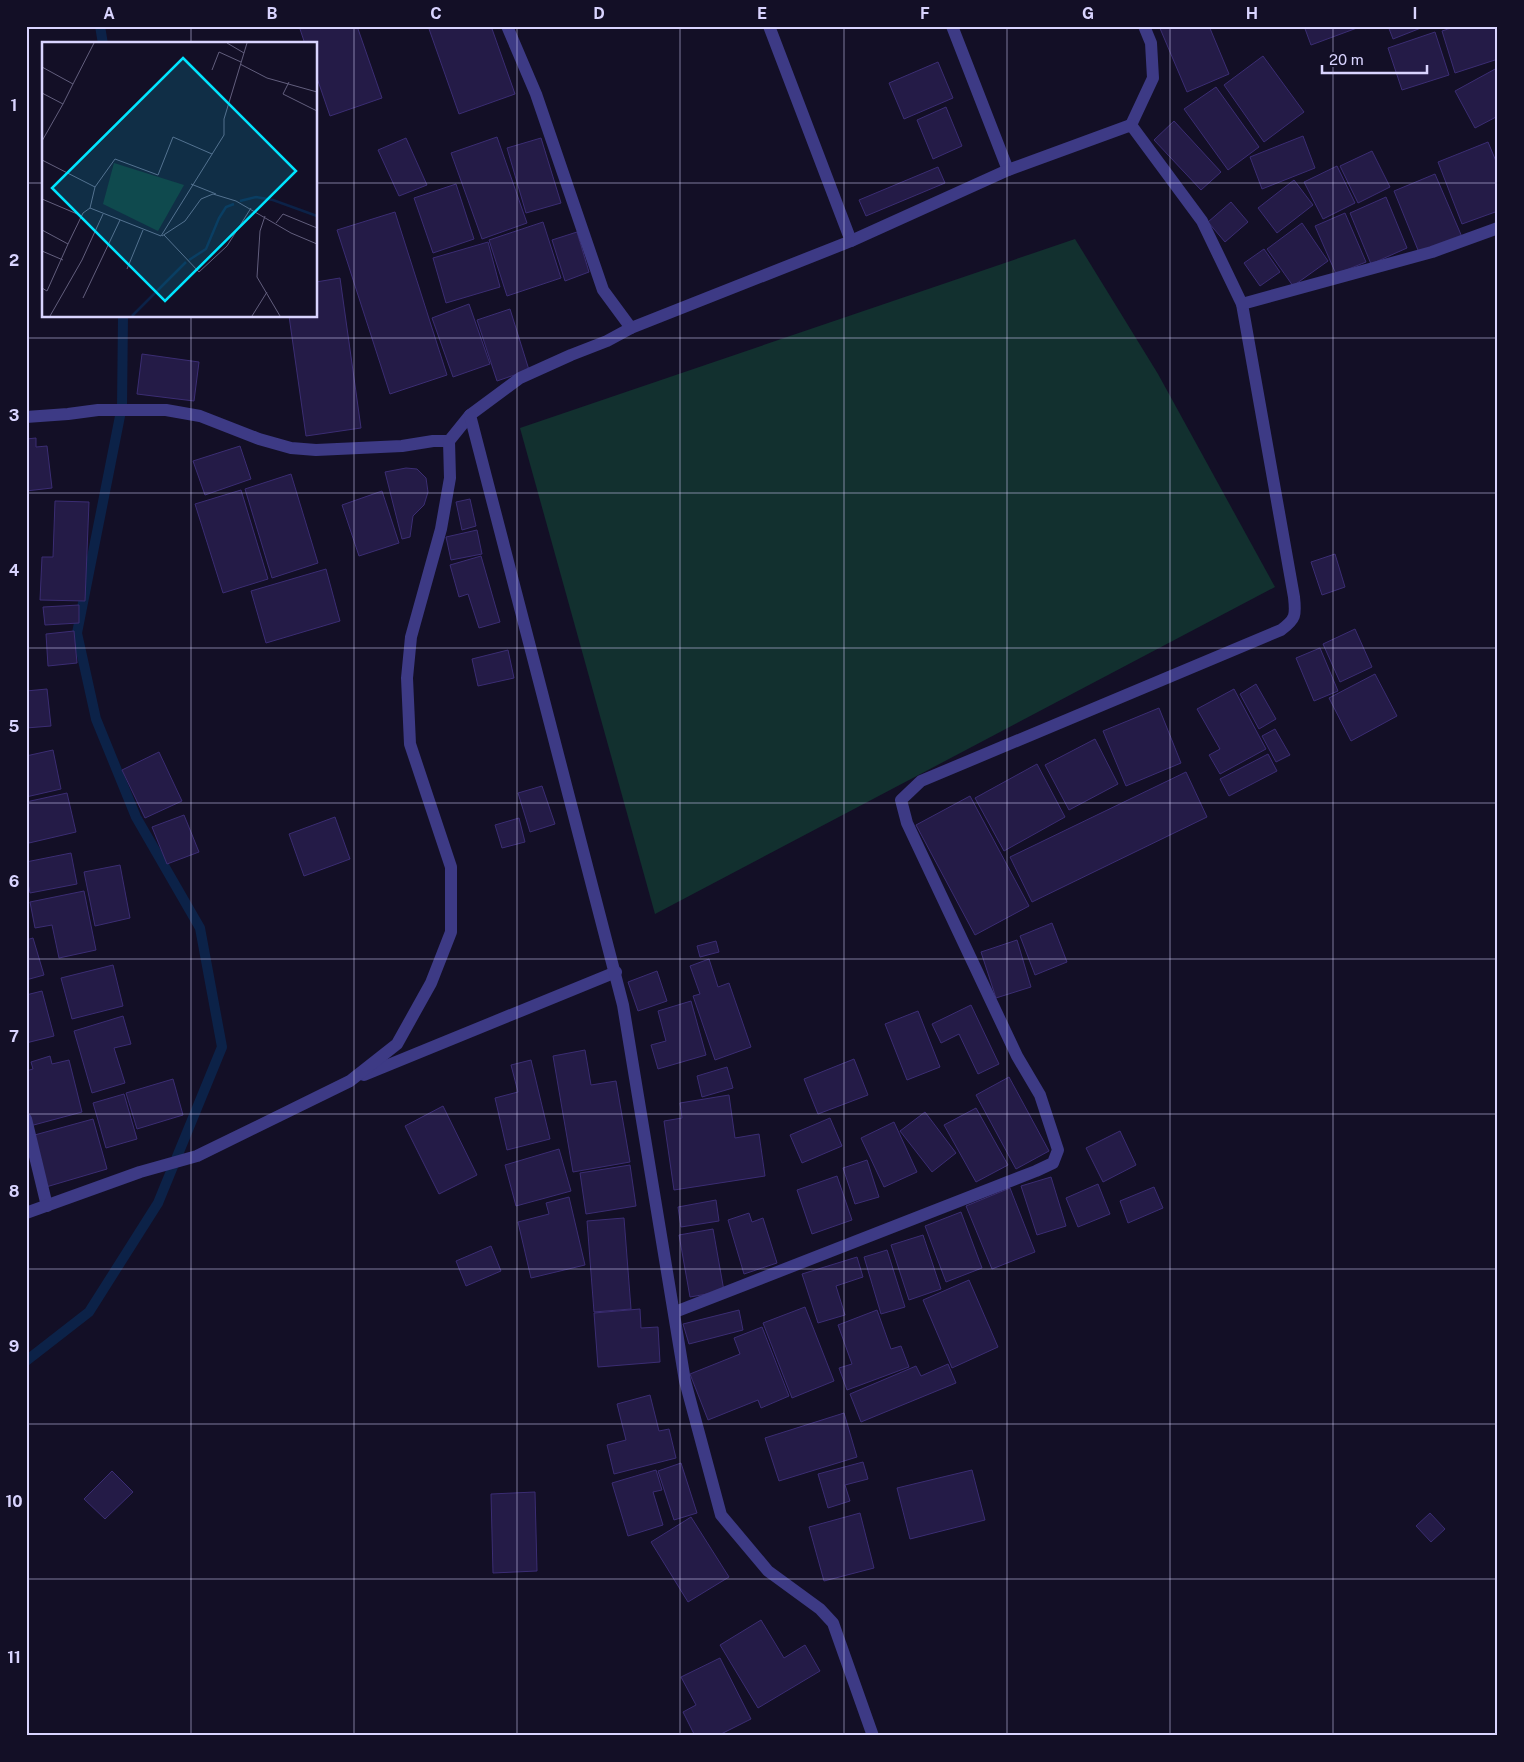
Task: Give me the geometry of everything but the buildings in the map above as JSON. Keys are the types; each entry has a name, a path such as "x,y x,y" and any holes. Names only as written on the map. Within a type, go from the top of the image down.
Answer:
{"street":[{"path":"507,26 536,94 603,290 631,328"},
{"path":"769,26 851,241"},
{"path":"952,26 1008,170"},
{"path":"350,1081 397,1044 431,983 451,932 451,867 410,744 407,678 411,637 441,529 450,478 449,441 470,415 520,378 607,341 631,328 851,241 1008,170 1131,125 1153,78 1151,43 1144,26"},
{"path":"675,1312 1053,1163 1058,1150 1040,1095 1017,1056 911,832 901,800 921,781 1281,630 1293,621 1296,610 1294,596 1242,304 1202,221 1131,125"},
{"path":"1242,304 1432,252 1498,228"},
{"path":"26,417 98,410 166,410 200,416 259,439 291,448 316,450 402,446 433,441 449,441"},
{"path":"470,415 624,1005 686,1381 721,1515 768,1571 820,1609 833,1623 873,1736"},
{"path":"26,1213 140,1172 197,1156 350,1081 616,972"},
{"path":"26,1119 48,1206"}],"green space":[{"path":"1075,239 1158,374 1275,587 655,914 520,428"}],"waterway":[{"path":"100,26 103,42"},
{"path":"26,1361 89,1312 158,1203 222,1047 200,928 136,817 96,719 77,633 122,406 123,318"}]}
